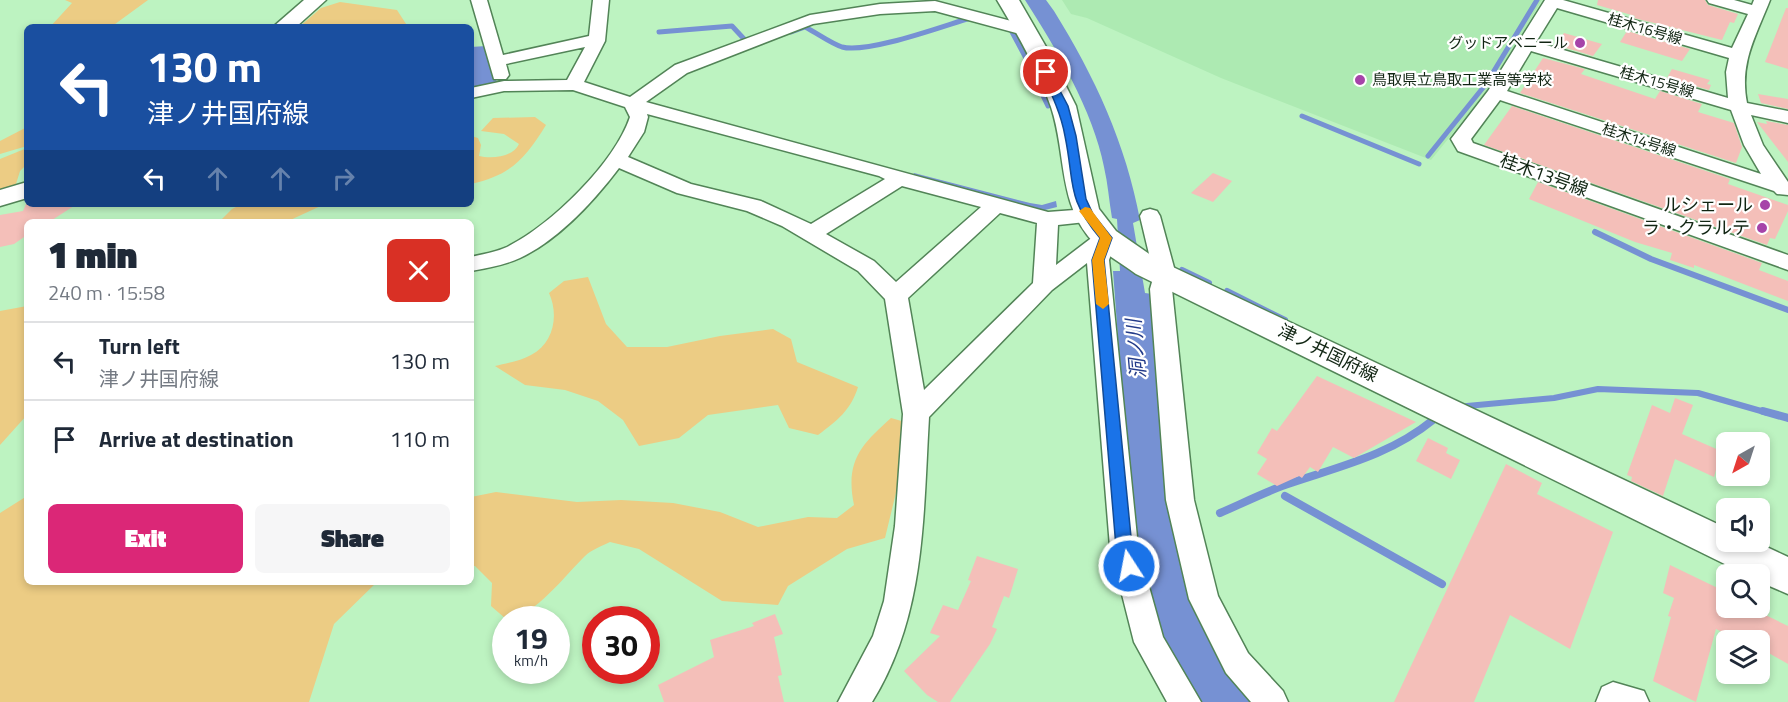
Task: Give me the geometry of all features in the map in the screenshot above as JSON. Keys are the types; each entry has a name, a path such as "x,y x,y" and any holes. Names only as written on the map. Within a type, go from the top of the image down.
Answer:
{"main road":[{"path":"1008,0 1063,106 1071,136 1080,199 1098,228"},
{"name":"津ノ井国府線","path":"1098,228 1156,271 1788,576"}],"street":[{"path":"287,24 316,0"},
{"path":"479,0 497,61 502,87"},
{"path":"573,85 597,39 601,0"},
{"path":"1715,0 1760,6 1738,55 1735,72 1740,107 1761,156 1785,190"},
{"name":"桂木13号線","path":"1553,1 1496,93 1461,139 1465,147 1788,263"},
{"name":"桂木16号線","path":"1553,1 1738,55"},
{"path":"632,104 681,69 810,20 880,9 935,6 1024,30"},
{"path":"497,61 597,39"},
{"name":"桂木15号線","path":"1526,44 1740,107 1788,117"},
{"path":"474,92 502,87 573,85 590,88 632,104 886,172 995,206 1098,228"},
{"name":"桂木14号線","path":"1496,93 1785,190"},
{"path":"474,263 515,251 535,240 618,160 633,140 639,127 639,117 632,104"},
{"path":"618,160 684,189 754,206 812,233 866,266 896,296 916,414 902,593 887,644 865,688 854,702"},
{"path":"812,233 900,178"},
{"path":"0,198 24,191"},
{"path":"896,296 995,206"},
{"path":"1150,216 1156,271 1161,289 1180,500 1204,599 1237,663 1272,702"},
{"path":"1044,285 1048,219"},
{"path":"916,414 1098,228"},
{"path":"1098,228 1098,260 1124,547 1149,642 1185,702"},
{"path":"1611,702 1613,698 1633,702"}],"shaded area":[{"path":"65,0 148,0 115,24 53,24 72,3"},
{"name":"鳥取県立鳥取工業高等学校","path":"1062,0 1542,0 1492,85 1431,160 1221,78 1087,18 1071,14"},
{"path":"340,2 397,10 406,24 302,24 321,8"},
{"path":"535,117 546,125 516,164 497,176 474,183 474,137 478,138 481,145 479,156 502,156 512,152 519,144 504,134 481,131 493,118"},
{"path":"24,129 24,147 0,154 0,141"},
{"path":"24,149 24,167 20,171 16,184 0,190 0,159"},
{"path":"236,207 318,207 292,219 222,219"},
{"path":"588,277 606,324 627,347 667,347 720,336 773,329 791,339 797,362 858,387 855,395 842,414 818,435 789,428 778,405 708,415 679,438 639,446 623,420 598,401 565,390 525,385 495,366 523,359 539,350 549,336 554,319 549,293 564,281"},
{"path":"24,307 24,418 0,445 0,311"},
{"path":"891,418 905,422 901,472 885,538 847,549 788,586 778,605 722,601 639,549 610,542 587,554 535,606 492,607 491,606 492,583 474,566 474,496 496,492 577,502 621,500 673,503 720,512 758,527 808,517 837,518 854,505 852,477 854,465 864,446"},
{"path":"24,498 24,585 374,585 334,624 309,702 0,702 0,513"}],"water":[{"name":"洞ノ川","path":"1025,0 1046,0 1054,11 1096,86 1126,165 1140,220 1133,223 1145,293 1152,294 1170,516 1197,618 1212,644 1256,702 1202,702 1156,624 1132,526 1113,271 1120,271 1117,219 1112,218 1099,146 1082,102 1061,59"},
{"path":"486,46 495,67 497,86 474,90 474,47"},
{"path":"914,173 1030,203 1042,205 1056,201 1057,207 1041,211 913,175"}],"building":[{"path":"1598,0 1705,0 1708,5 1738,14 1734,23 1730,22 1722,40 1634,18 1635,16 1597,5"},
{"path":"1786,8 1788,8 1788,69 1765,62"},
{"path":"1627,31 1690,49 1682,61 1620,42"},
{"name":"グッドアベニール","path":"1564,33 1602,44 1593,56 1556,45"},
{"path":"1543,58 1585,69 1581,74 1655,99 1660,91 1702,104 1698,112 1734,123 1742,147 1736,163 1520,93"},
{"path":"1672,69 1710,80 1707,84 1711,85 1709,90 1667,78"},
{"path":"1758,94 1788,99 1788,109 1761,103"},
{"path":"1512,106 1730,179 1728,184 1788,205 1788,211 1775,239 1770,238 1767,245 1484,145"},
{"path":"1766,121 1788,125 1788,162 1757,122 1767,124"},
{"path":"1213,173 1232,181 1213,202 1191,193"},
{"path":"1538,182 1762,263 1759,270 1788,281 1788,301 1694,265 1694,268 1670,260 1672,253 1635,242 1529,199"},
{"path":"25,207 72,207 54,219 24,219 24,237 14,244 0,247 0,215 23,211"},
{"path":"1317,376 1416,422 1354,458 1333,447 1318,472 1310,467 1302,478 1299,476 1277,486 1257,474 1267,459 1257,453 1272,428 1277,431"},
{"path":"1675,398 1693,405 1682,434 1716,449 1716,470 1714,477 1675,459 1663,496 1631,481 1632,477 1627,475 1652,405 1670,413"},
{"path":"1428,438 1448,448 1446,453 1460,460 1451,479 1416,461"},
{"path":"1506,464 1542,483 1537,494 1613,532 1570,649 1510,615 1474,702 1394,702"},
{"path":"977,556 1018,569 1009,598 1004,596 992,627 997,629 990,644 950,702 938,702 927,695 904,671 940,636 930,633 943,605 958,610 971,581 968,580"},
{"path":"1670,565 1716,587 1716,618 1770,617 1788,626 1788,664 1770,654 1770,630 1716,629 1696,702 1653,681 1674,598 1663,593"},
{"path":"775,614 783,634 774,637 782,675 778,676 784,702 664,702 658,685 714,657 710,640 754,626 752,623"}],"waterway":[{"path":"1428,156 1486,84 1537,0"},
{"path":"791,32 805,27 842,47 869,47 970,18"},
{"path":"659,32 732,26 745,40"},
{"path":"1011,30 1027,60"},
{"path":"1034,77 1048,106"},
{"path":"1302,116 1419,164"},
{"path":"1595,232 1651,259 1788,310"},
{"path":"1182,270 1209,283"},
{"path":"1227,291 1285,320"},
{"path":"1467,406 1554,398 1598,389 1698,393 1768,413"},
{"path":"1763,411 1788,418"},
{"path":"1220,513 1277,488 1381,452 1433,420"},
{"path":"1285,496 1442,584"}],"slow traffic":[{"path":"1085,211 1106,238 1098,260 1103,304"}],"place":[{"name":"グッドアベニール","path":"1580,43"},
{"name":"鳥取県立鳥取工業高等学校","path":"1360,80"},
{"name":"ルシェール","path":"1765,205"},
{"name":"ラ・クラルテ","path":"1762,228"}],"route":[{"path":"1046,72 1063,106 1071,136 1080,199 1088,216 1106,238 1098,260 1124,547 1129,566"}]}
